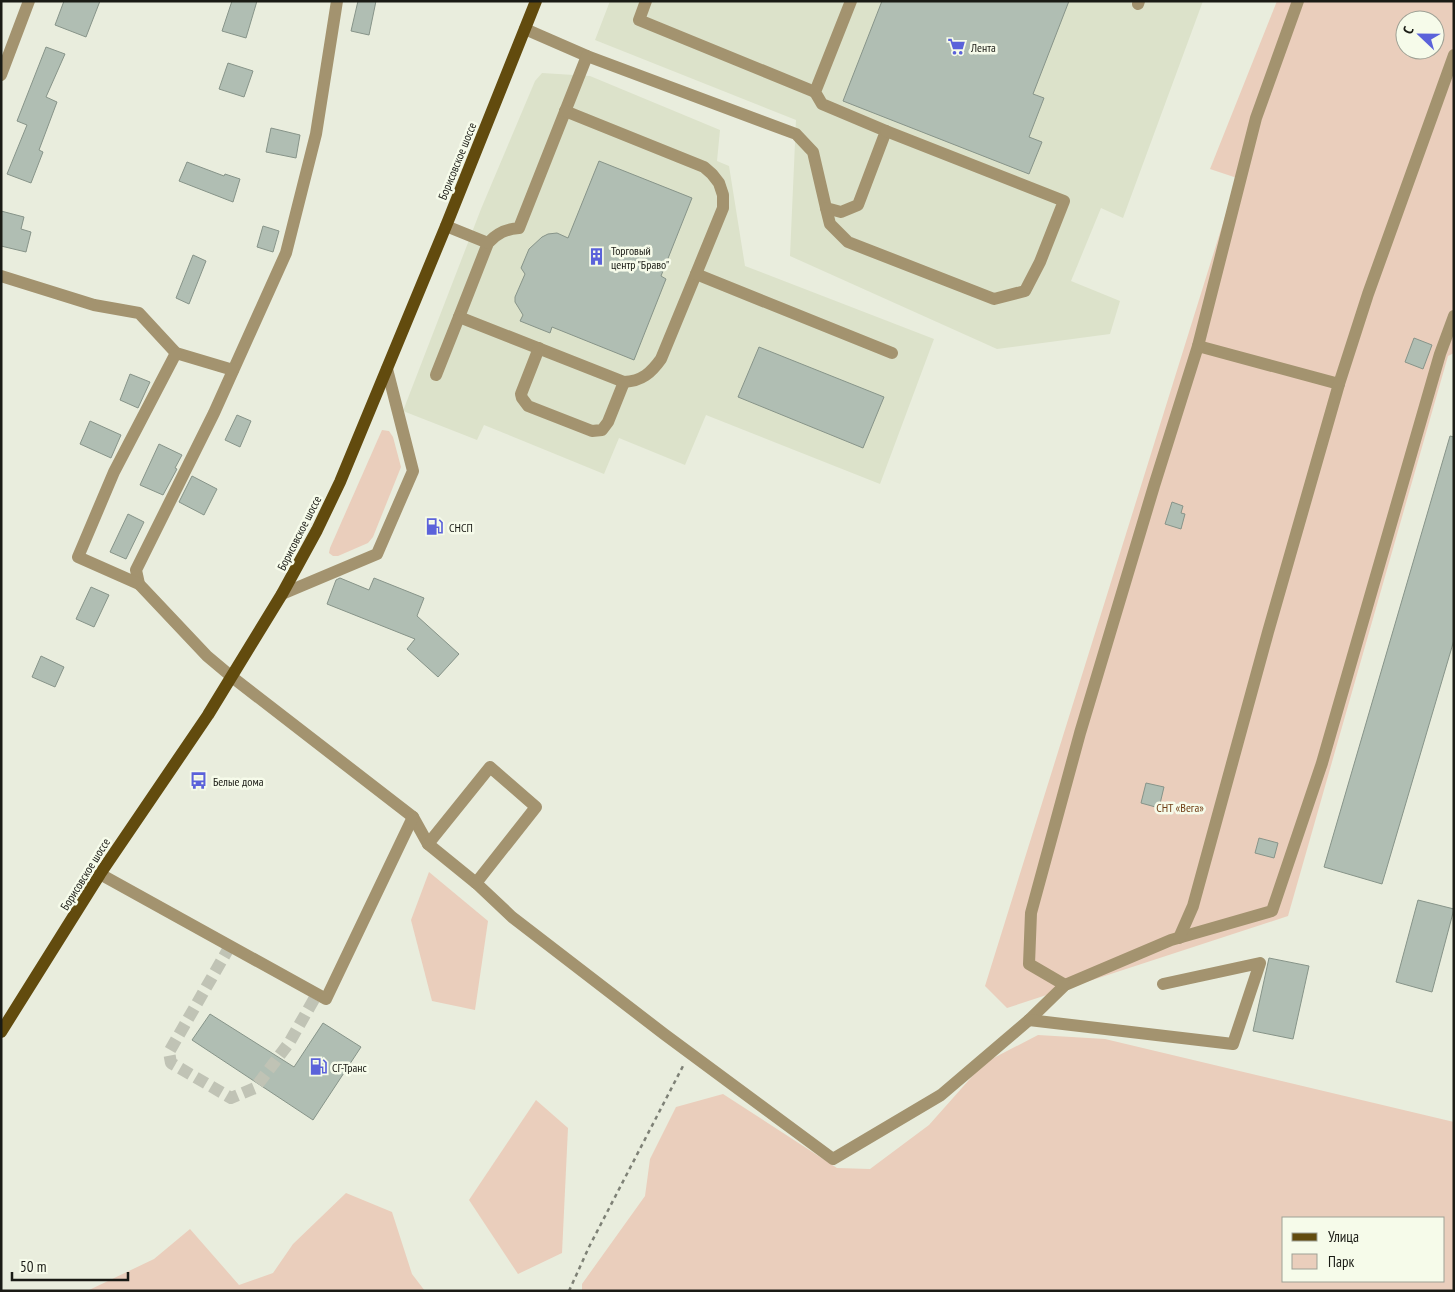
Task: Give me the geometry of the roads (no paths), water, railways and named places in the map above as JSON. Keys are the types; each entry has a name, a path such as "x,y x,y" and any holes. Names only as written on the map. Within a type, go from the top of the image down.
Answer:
{"main road":[{"name":"Борисовское шоссе","path":"1,1032 100,874 232,677 318,530 340,482 446,226 536,1"}],"street":[{"path":"1,75 29,1"},
{"path":"140,584 136,570 214,413 286,253 316,134 337,1"},
{"path":"525,29 587,56 796,134 813,152 830,224 848,242 994,299 1025,291 1040,262 1064,202 822,104 816,92 639,20 646,1"},
{"path":"816,92 850,1"},
{"path":"1065,985 1029,964 1031,913 1080,733 1198,346 1256,118 1298,1"},
{"path":"1179,938 1193,906 1266,642 1340,384 1368,294 1454,55"},
{"path":"436,375 488,243 494,236 503,231 519,228 587,56"},
{"path":"459,317 624,382 643,378 653,371 661,359 723,208 723,195 719,183 704,167 565,111"},
{"path":"826,208 841,212 858,205 886,131"},
{"path":"446,226 488,243"},
{"path":"696,274 892,353"},
{"path":"1,276 94,304 139,313 176,352 233,370"},
{"path":"176,352 114,472 78,556 140,584 207,656 413,817 428,844 512,917 690,1054 832,1159 941,1095 1029,1020 1065,985 1179,938 1272,910 1322,763 1440,354 1454,316"},
{"path":"1198,346 1340,384"},
{"path":"539,348 522,394 522,398 528,406 592,431 602,430 608,422 624,382"},
{"path":"282,594 377,554 412,471 387,368"},
{"path":"428,844 490,767 536,807 476,884"},
{"path":"100,874 326,999 413,817"},
{"path":"1029,1020 1233,1044 1260,963 1163,984"}],"tunnel":[{"path":"230,946 169,1052 171,1063 231,1098 255,1088 289,1043 317,994"}],"place":[{"name":"Лента","path":"957,47"},
{"name":"Торговый центр \"Браво\"","path":"597,257"},
{"name":"СНСП","path":"435,527"},
{"name":"Белые дома","path":"199,781"},
{"name":"СГ-Транс","path":"318,1067"}],"park label":[{"name":"СНТ «Вега»","path":"1180,807"}]}
